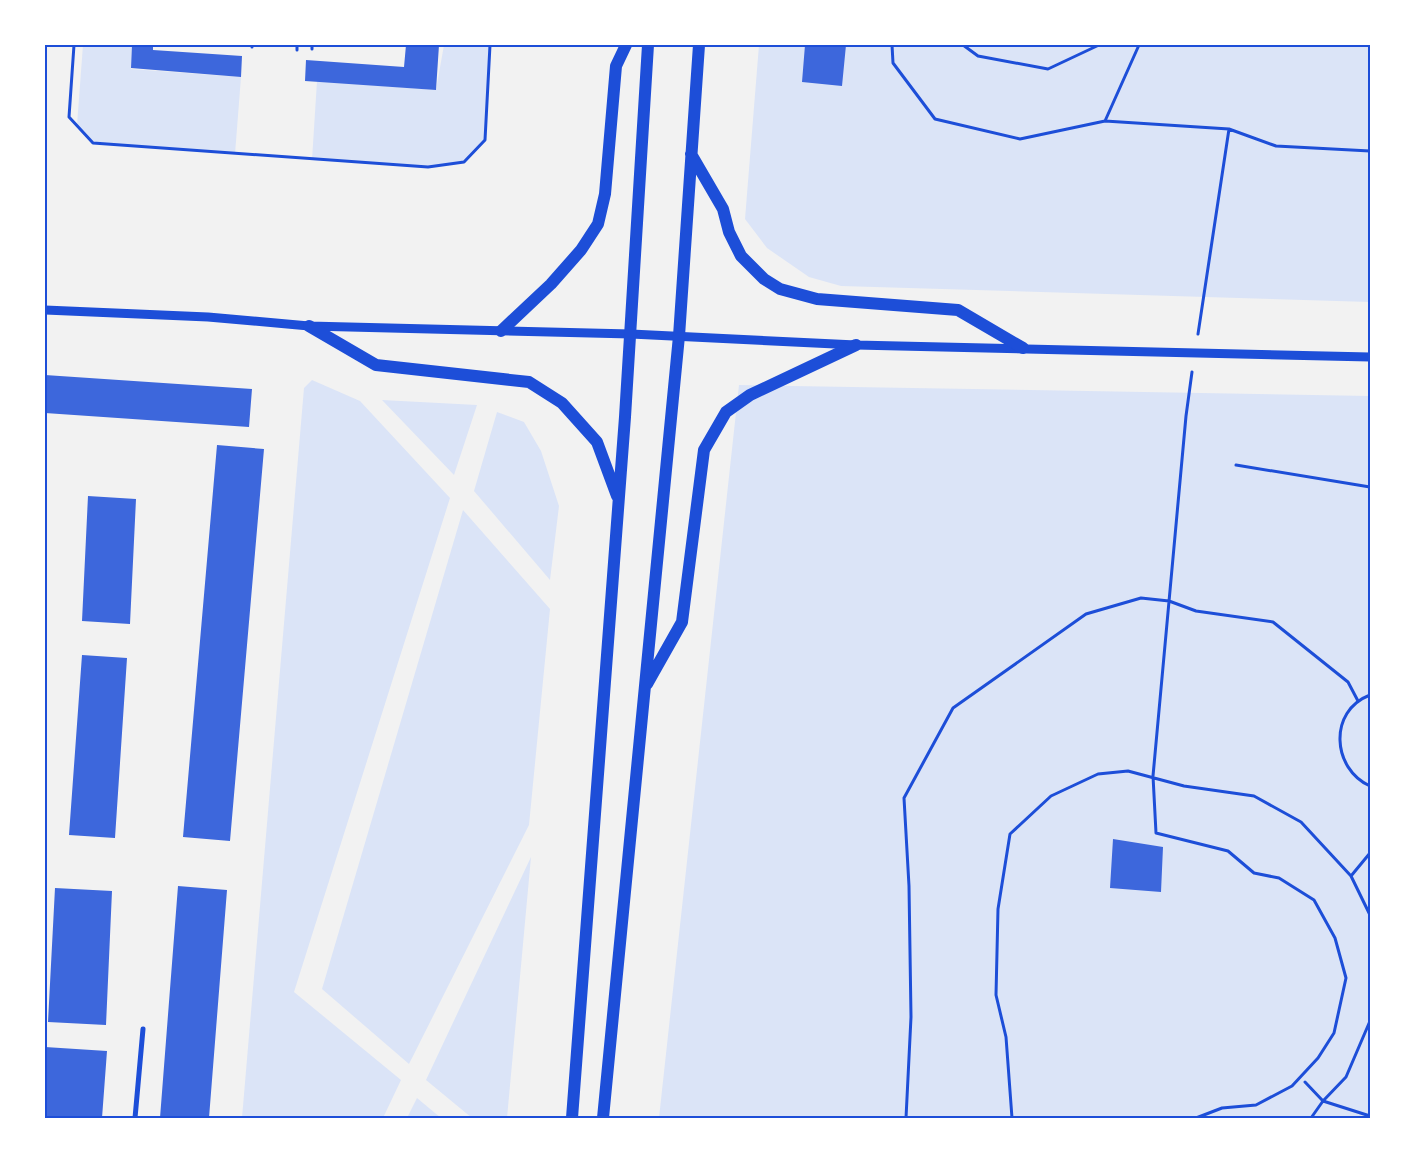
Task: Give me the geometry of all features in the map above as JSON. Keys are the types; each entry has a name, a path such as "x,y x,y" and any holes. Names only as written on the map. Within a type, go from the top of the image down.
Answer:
{"main road":[{"path":"501,331 551,284 582,250 598,224 605,194 616,66 626,45"},
{"path":"572,1118 631,334 648,45"},
{"path":"603,1118 679,336 699,45"},
{"path":"691,154 723,209 729,232 740,256 764,279 780,289 817,299 958,310 1023,348"},
{"path":"309,326 376,365 529,382 562,403 597,442 619,501"},
{"path":"645,689 682,622 704,450 726,412 750,395 856,345"}],"street":[{"path":"45,310 208,317 309,326 631,334 856,345 1370,358"},
{"path":"135,1118 143,1029"}],"path":[{"path":"74,45 69,117 93,143 428,167 464,162 485,140 490,45"},
{"path":"892,45 893,63 935,119 1020,139 1105,121 1229,129 1276,146 1370,151"},
{"path":"964,45 978,56 1048,69 1099,45"},
{"path":"1105,121 1139,45"},
{"path":"1196,1118 1222,1108 1256,1105 1292,1086 1318,1058 1334,1033 1346,978 1335,938 1314,900 1279,878 1254,873 1228,851 1156,833 1153,776 1186,416 1229,129"},
{"path":"1236,465 1370,487"},
{"path":"906,1118 911,1017 909,886 904,798 953,708 1086,614 1141,598 1169,601 1196,611 1273,622 1348,682 1358,701"},
{"path":"1370,695 1351,707 1342,722 1339,738 1342,755 1349,770 1361,782 1370,786"},
{"path":"1012,1118 1006,1037 996,994 998,909 1010,834 1051,796 1098,774 1128,771 1153,776 1184,786 1254,796 1301,822 1351,876 1370,915"},
{"path":"1351,876 1370,853"},
{"path":"1311,1118 1323,1101 1346,1077 1370,1021"},
{"path":"1305,1082 1323,1101 1370,1116"}],"shaded area":[{"path":"83,45 132,45 131,69 241,77 235,154 93,143 77,125"},
{"path":"444,45 490,45 485,140 464,162 428,167 312,160 317,81 436,90"},
{"path":"759,45 1370,45 1370,302 841,286 809,277 767,248 745,219"},
{"path":"312,380 360,401 450,498 294,992 401,1080 383,1118 242,1118 304,388"},
{"path":"739,385 1370,396 1370,1118 659,1118"},
{"path":"382,400 477,405 454,475"},
{"path":"497,412 524,422 541,451 559,506 550,580 474,491"},
{"path":"463,510 550,609 529,825 409,1064 322,989"},
{"path":"531,857 507,1118 472,1118 426,1080"},
{"path":"417,1098 441,1118 407,1118"}],"building":[{"path":"132,45 153,45 153,50 242,56 241,77 131,68"},
{"path":"406,45 439,45 436,90 305,81 306,60 404,67"},
{"path":"805,45 846,45 842,86 802,82"},
{"path":"45,375 252,389 249,427 45,413"},
{"path":"217,445 264,449 230,841 183,837"},
{"path":"88,496 136,499 130,624 82,621"},
{"path":"82,655 127,658 115,838 69,835"},
{"path":"1113,839 1163,847 1161,892 1110,888"},
{"path":"178,886 227,890 209,1118 160,1118"},
{"path":"55,888 112,891 106,1025 48,1022"},
{"path":"45,1047 107,1051 102,1118 45,1118"}]}
